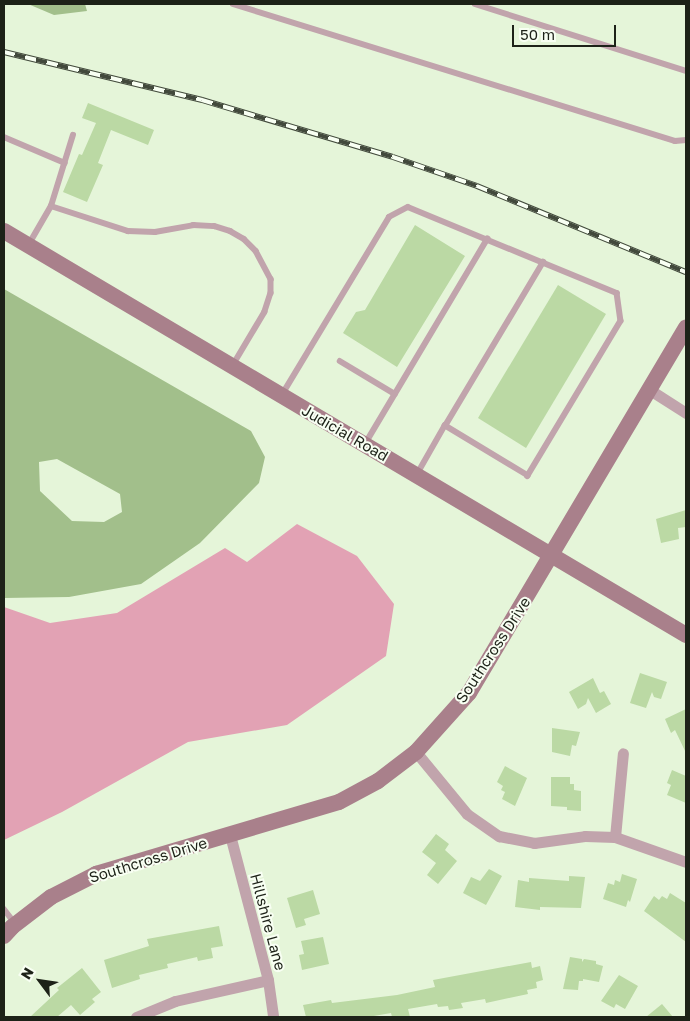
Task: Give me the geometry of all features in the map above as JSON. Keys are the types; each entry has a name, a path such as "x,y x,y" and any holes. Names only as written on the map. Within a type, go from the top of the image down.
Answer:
{"street":[{"name":"Judicial Road","path":"4,231 686,635"},
{"name":"Southcross Drive","path":"4,936 16,924 52,897 96,874 339,802 378,781 416,752 469,693 553,555 686,328"},
{"path":"650,390 686,413"},
{"path":"416,752 466,814 499,836 534,843 585,836 615,837 686,862"},
{"path":"615,837 623,753"},
{"name":"Hillshire Lane","path":"230,835 268,980 273,1017"},
{"path":"136,1017 175,1001 268,980"}],"lane":[{"path":"233,4 675,141 686,140"},
{"path":"475,4 686,71"},
{"path":"28,246 51,206 73,135"},
{"path":"4,137 65,163"},
{"path":"51,206 128,231 155,232 193,225 214,226 230,231 244,239 265,264 271,280 271,293 265,312 233,366"},
{"path":"282,395 389,217 408,207 617,293 621,321 528,476 445,426"},
{"path":"365,444 487,240"},
{"path":"417,475 544,262"},
{"path":"340,361 395,394"},
{"path":"4,909 16,924"}],"shaded area":[{"path":"28,4 85,4 87,11 54,15"},
{"path":"4,289 251,431 265,457 259,483 200,543 141,584 69,597 4,598","holes":["57,459 120,494 122,512 104,522 72,521 40,491 39,462"]},
{"path":"297,524 357,556 394,604 386,656 287,725 188,742 62,812 4,840 4,607 50,623 117,613 225,548 247,562"}],"building":[{"path":"88,103 154,130 148,145 111,130 98,163 103,165 87,202 63,192 79,154 82,155 96,123 82,118"},
{"path":"415,225 465,256 397,367 343,333 356,312 365,310"},
{"path":"558,285 606,314 526,448 478,418"},
{"path":"686,510 686,527 678,528 679,539 661,543 656,519"},
{"path":"640,673 667,682 661,699 654,697 652,692 646,708 630,703"},
{"path":"593,678 600,693 604,691 611,704 596,713 588,698 586,704 578,709 569,692"},
{"path":"686,709 686,753 675,730 671,733 665,719"},
{"path":"552,728 580,732 576,746 572,745 570,756 552,752"},
{"path":"505,766 527,778 515,806 502,799 505,792 501,790 503,786 497,782"},
{"path":"672,770 686,776 686,803 667,795 671,785 667,783"},
{"path":"551,777 570,777 570,784 574,784 574,790 581,791 581,811 567,810 567,807 551,806"},
{"path":"436,834 449,844 445,850 457,861 438,884 427,875 436,863 422,852"},
{"path":"489,869 502,876 486,905 463,893 471,877 480,881"},
{"path":"622,874 637,879 630,902 628,900 626,907 603,899 608,883 614,885 615,880 620,882"},
{"path":"569,876 585,877 581,908 540,907 540,910 515,907 518,880 529,882 529,878 569,881"},
{"path":"313,890 320,914 304,919 306,925 296,928 287,898"},
{"path":"670,893 686,903 686,942 644,911 654,896 659,900 662,896 667,899"},
{"path":"219,926 223,946 211,948 213,958 198,961 197,957 167,964 168,968 139,975 140,979 112,988 104,960 149,946 147,939"},
{"path":"323,937 329,964 302,970 299,955 304,954 301,941"},
{"path":"570,957 582,959 582,962 584,959 596,961 596,964 603,966 599,982 583,979 583,981 579,981 578,990 563,989"},
{"path":"531,962 532,968 540,966 543,980 536,982 537,988 527,990 528,994 486,1003 485,999 461,1003 463,1008 449,1010 448,1006 438,1007 437,1004 408,1009 410,1017 392,1017 391,1013 368,1017 306,1017 303,1005 331,1000 332,1003 397,995 435,987 433,980"},
{"path":"82,968 101,992 92,999 95,1002 80,1015 71,1005 57,1017 30,1017 59,990 57,988"},
{"path":"619,975 638,986 625,1009 616,1004 614,1008 601,1001"},
{"path":"662,1004 673,1017 646,1017"}],"railway":[{"path":"4,52 202,100 393,157 477,186 686,272"}]}
